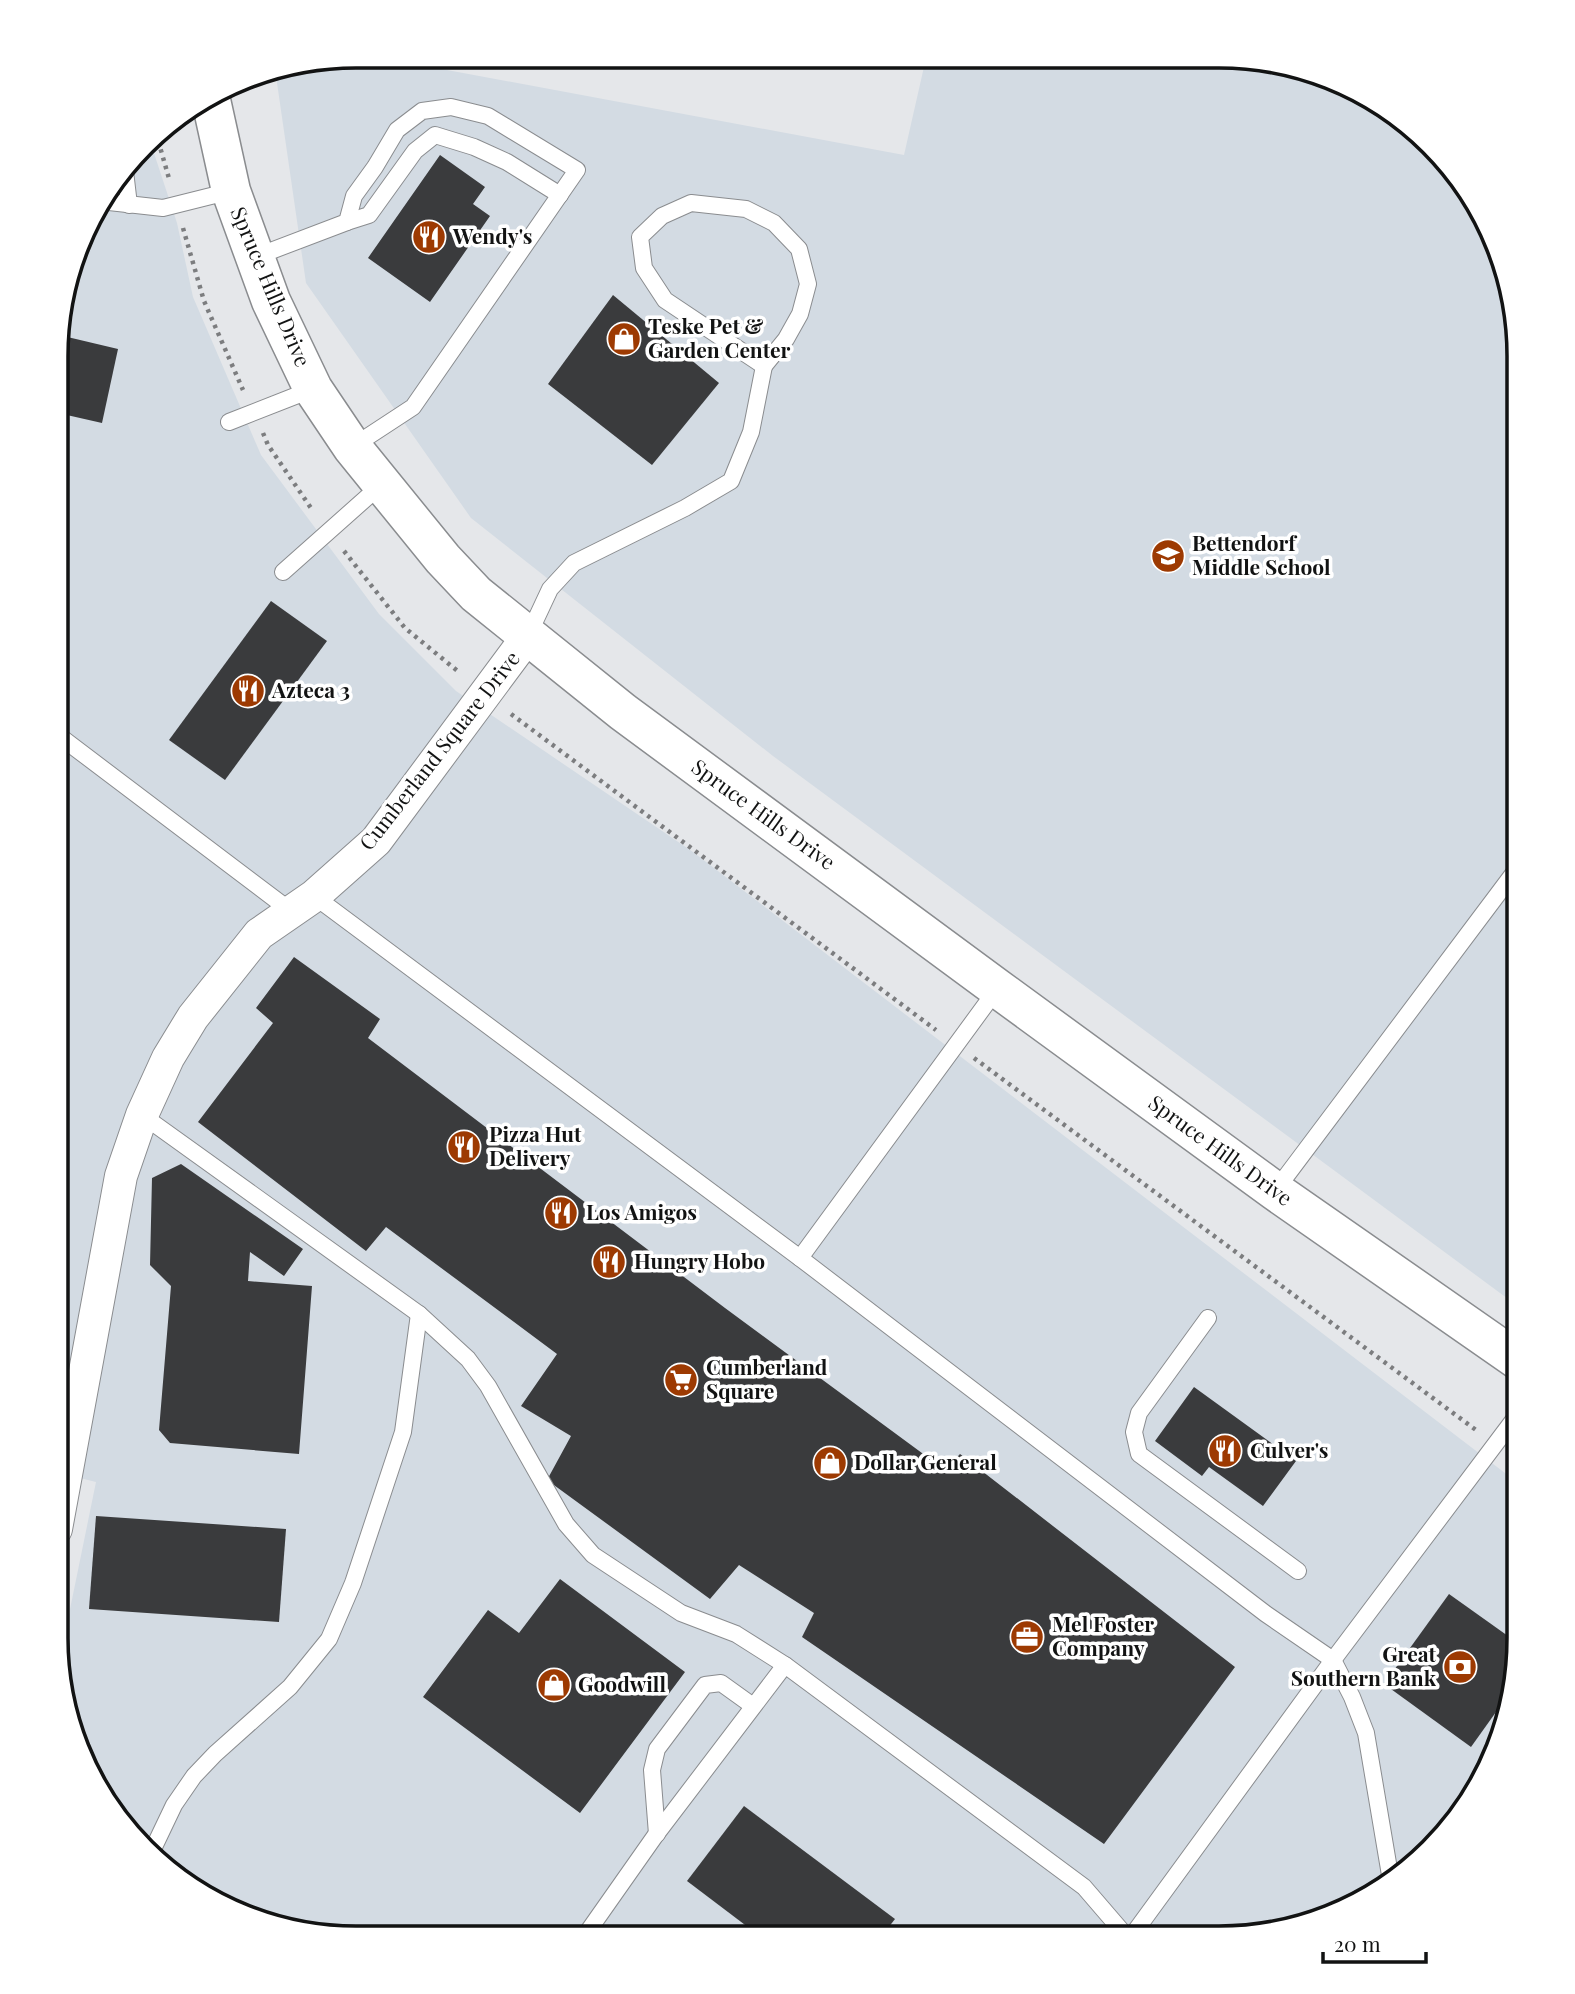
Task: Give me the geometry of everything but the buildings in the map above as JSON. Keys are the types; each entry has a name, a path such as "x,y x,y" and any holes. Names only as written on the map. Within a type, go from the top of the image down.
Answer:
{"main road":[{"name":"Spruce Hills Drive","path":"212,107 231,191 271,301 313,389 352,447 468,586 623,712 1275,1191 1507,1353"}],"street":[{"name":"Cumberland Square Drive","path":"68,1464 121,1176 142,1115 168,1058 193,1017 259,934 303,904 376,841 527,636"}],"lane":[{"path":"348,222 354,196 397,131 422,111 451,107 488,116 577,170 413,407 352,447"},
{"path":"255,257 369,215 415,151 435,135 474,147 508,162 560,195"},
{"path":"126,183 129,205"},
{"path":"113,203 163,208 231,191"},
{"path":"527,636 550,589 574,563 685,508 731,481 751,432 764,366 786,340 800,314 808,284 799,249 774,223 746,209 691,204 662,216 640,237 644,268 665,300 764,366"},
{"path":"229,422 313,389"},
{"path":"283,572 382,484"},
{"path":"68,742 303,904 800,1258 1266,1614 1333,1660 1366,1733 1389,1870"},
{"path":"1275,1191 1507,882"},
{"path":"800,1258 997,988"},
{"path":"142,1115 419,1314 468,1359 488,1386 566,1524 593,1555 681,1613 736,1634 785,1665 1084,1887 1119,1926"},
{"path":"156,1844 174,1805 194,1776 290,1687 329,1639 353,1583 403,1432 419,1314"},
{"path":"1208,1318 1139,1413 1134,1432 1139,1454 1298,1571"},
{"path":"1137,1926 1507,1429"},
{"path":"592,1926 657,1834 785,1665"},
{"path":"657,1834 652,1770 657,1749 664,1738 705,1685 721,1684 753,1706"}],"shaded area":[{"name":"Bettendorf Middle School","path":"436,68 904,155 924,68 1238,69 1294,78 1329,90 1379,117 1409,140 1447,181 1477,229 1497,281 1506,337 1507,1298 773,756 471,518 306,283 277,79 318,71"},
{"path":"154,152 177,223 193,297 261,455 379,614 456,691 693,852 1507,1475 1507,1638 1504,1676 1497,1713 1485,1748 1458,1798 1435,1828 1409,1854 1363,1887 1329,1904 1275,1920 1219,1926 356,1926 318,1923 281,1916 246,1904 196,1877 166,1854 140,1828 117,1798 98,1765 78,1713 68,1638 68,1619 96,1482 68,1475 68,356 74,300 90,246 117,196"}],"place":[{"name":"Wendy's","path":"429,237"},
{"name":"Teske Pet & Garden Center","path":"624,339"},
{"name":"Bettendorf Middle School","path":"1168,556"},
{"name":"Azteca 3","path":"248,691"},
{"name":"Pizza Hut Delivery","path":"464,1147"},
{"name":"Los Amigos","path":"561,1213"},
{"name":"Hungry Hobo","path":"609,1262"},
{"name":"Cumberland Square","path":"681,1380"},
{"name":"Culver's","path":"1225,1451"},
{"name":"Dollar General","path":"830,1463"},
{"name":"Mel Foster Company","path":"1027,1637"},
{"name":"Great Southern Bank","path":"1460,1667"},
{"name":"Goodwill","path":"554,1685"}]}
